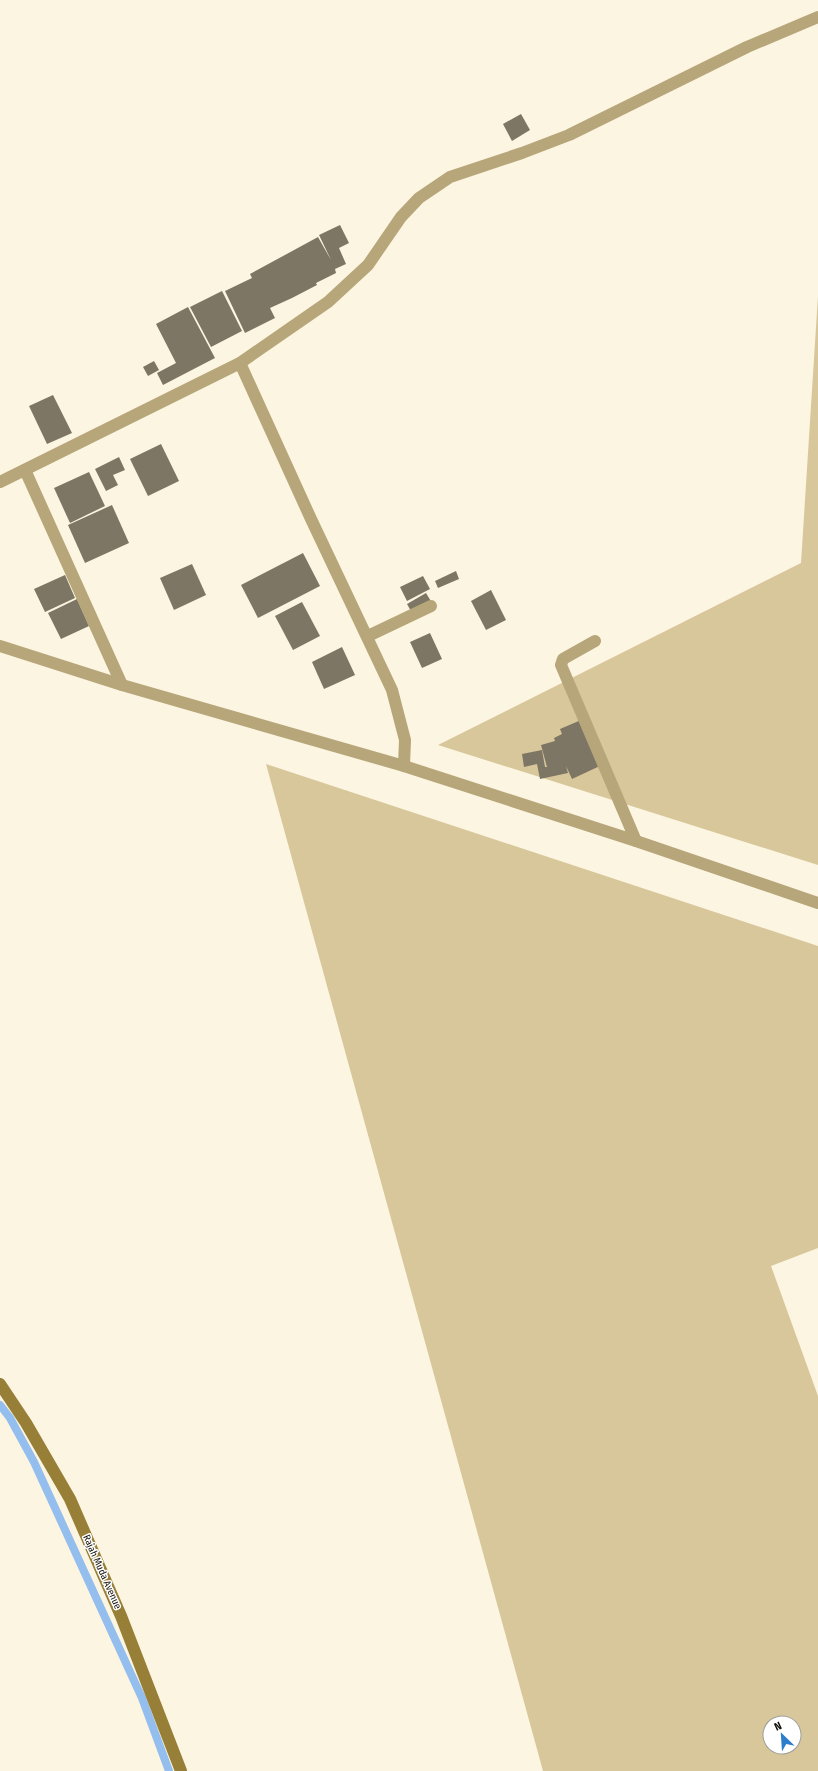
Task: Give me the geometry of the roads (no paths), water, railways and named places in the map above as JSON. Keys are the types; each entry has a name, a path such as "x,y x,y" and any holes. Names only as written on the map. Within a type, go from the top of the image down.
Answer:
{"street":[{"path":"0,482 240,363 328,302 368,264 401,216 419,198 450,177 522,153 569,135 747,47 818,17"},
{"path":"240,363 311,519 368,636 392,690 405,740 404,766"},
{"path":"25,470 122,685"},
{"path":"368,636 431,606"},
{"path":"595,641 563,659 561,665 636,841"},
{"path":"0,646 122,685 404,766 636,841 818,903"},
{"name":"Rajah Muda Avenue","path":"0,1384 26,1423 70,1499 121,1616 181,1771"}],"waterway":[{"path":"0,1405 10,1418 34,1462 142,1698 169,1771"}]}
